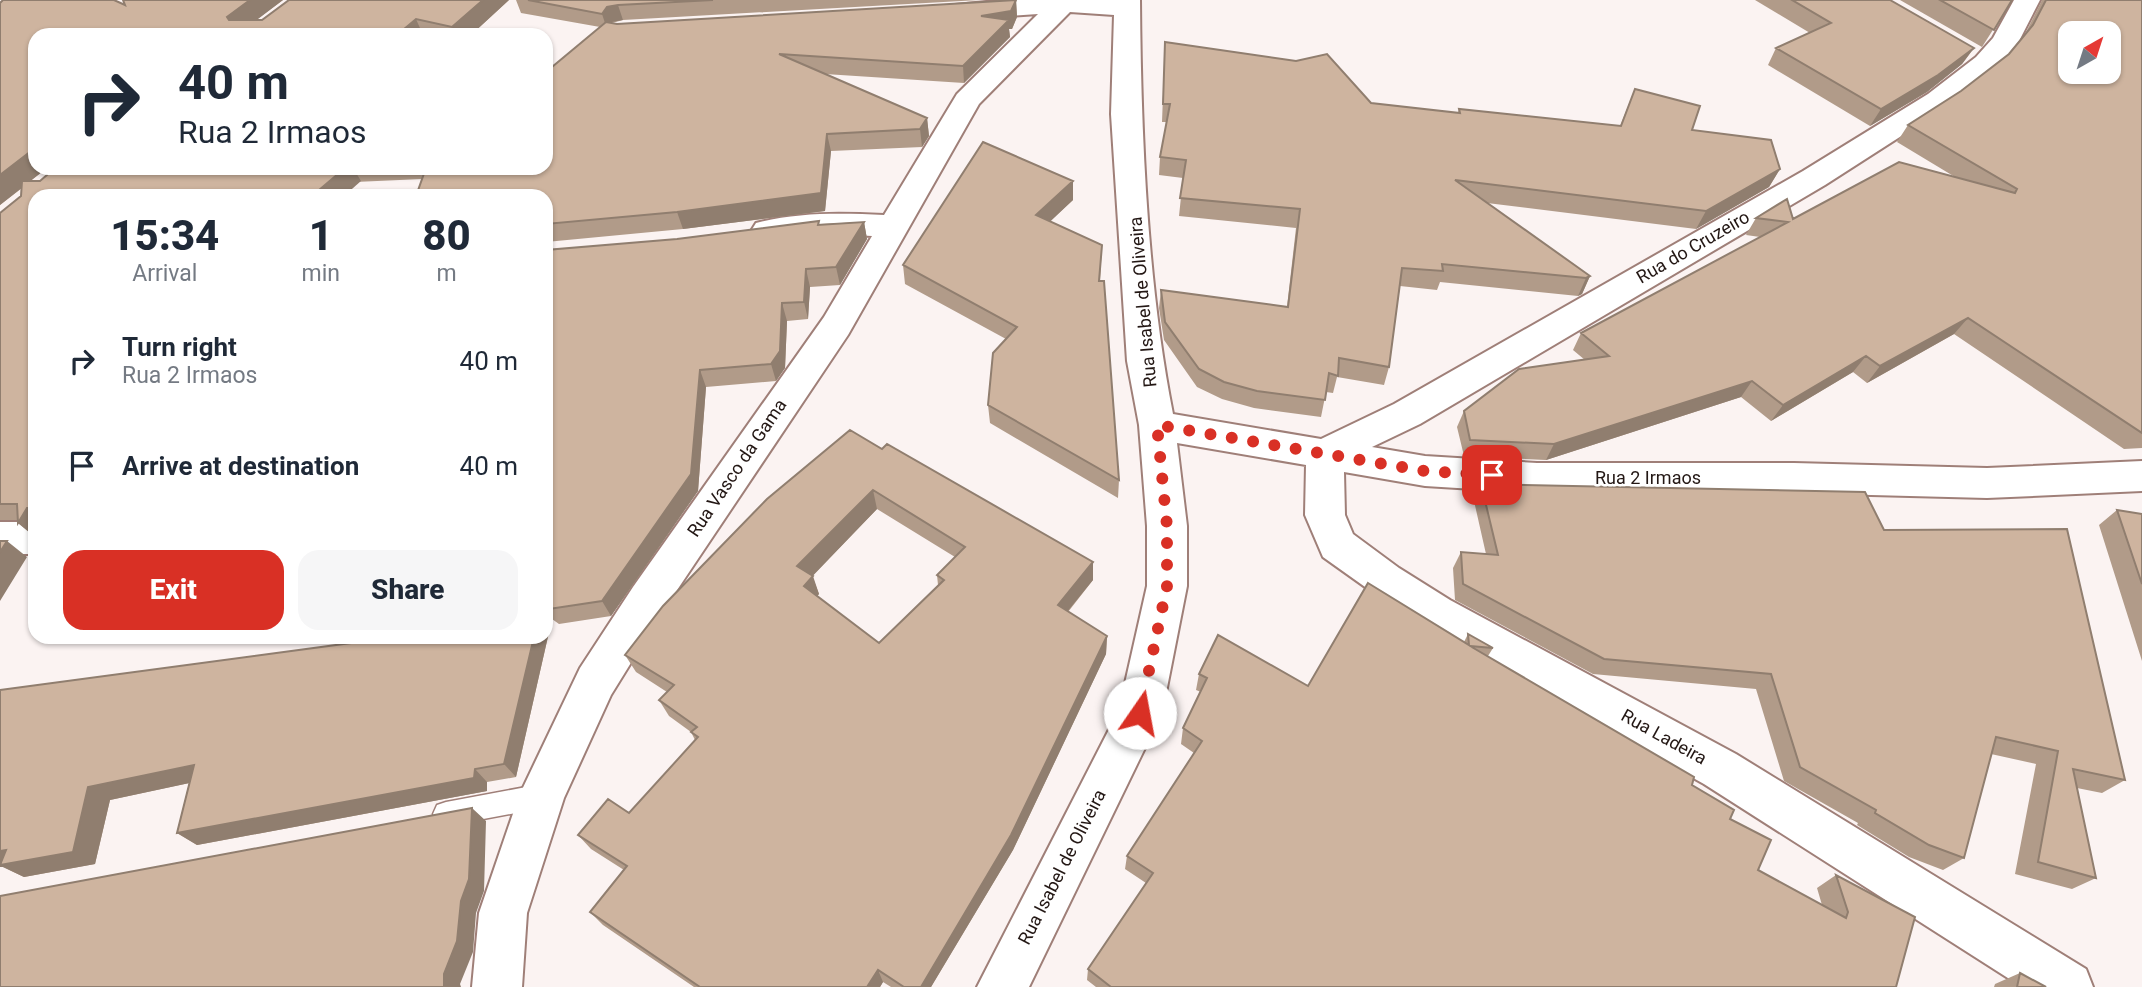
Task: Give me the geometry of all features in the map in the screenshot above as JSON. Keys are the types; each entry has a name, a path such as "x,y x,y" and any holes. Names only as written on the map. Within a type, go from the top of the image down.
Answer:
{"street":[{"name":"Rua do Cruzeiro","path":"1325,453 1406,414 1814,178 1938,100 1976,57 2005,41 2027,0"},
{"path":"936,12 1067,2 1127,4"},
{"name":"Rua Vasco da Gama","path":"496,987 502,913 542,796 595,682 685,543 836,326 869,274 892,226 967,100 1067,2"},
{"name":"Rua Isabel de Oliveira","path":"1002,987 1140,713 1167,586 1167,526 1157,425 1145,361 1126,114 1127,4"},
{"path":"738,235 834,223 892,226"},
{"name":"Rua 2 Irmaos","path":"1157,425 1425,471 1537,478 1781,478 1987,483 2142,477"},
{"name":"Rua Ladeira","path":"1325,453 1325,515 1333,536 1337,545 1375,573 1435,613 1720,769 2068,987"},
{"path":"0,538 28,538"}],"lane":[{"path":"420,818 542,796"}],"building":[{"path":"3,0 114,0 125,5 123,0 250,0 227,17 229,20 262,20 289,0 483,0 452,27 416,19 405,28 28,28 28,153 0,175 0,3"},
{"path":"528,0 713,0 618,5 607,7 602,14"},
{"path":"1016,0 1011,11 981,16 1009,20 963,66 779,54 927,118 920,129 827,134 821,193 677,212 553,223 553,189 418,189 424,175 553,175 553,66 606,22 617,24"},
{"path":"1792,0 1890,0 1974,48 1938,75 1881,109 1776,48 1831,23"},
{"path":"1940,0 2012,0 1994,30"},
{"path":"2046,0 2142,0 2142,433 1968,318 1880,366 1866,356 1783,405 1752,381 1554,444 1470,440 1464,411 1519,369 1609,356 1581,333 1788,222 1756,218 1787,199 1793,219 1899,162 2015,193 2017,189 1908,125 1961,91 2009,54 2033,25"},
{"path":"1165,42 1296,61 1327,54 1371,103 1460,113 1459,109 1621,126 1635,89 1700,106 1692,130 1771,140 1780,169 1706,211 1455,180 1590,276 1586,278 1442,264 1443,271 1402,268 1389,367 1339,358 1338,376 1329,373 1325,400 1257,391 1224,382 1199,369 1165,322 1161,290 1288,307 1300,209 1180,198 1186,160 1160,157 1170,104 1163,104"},
{"path":"983,142 1073,181 1036,215 1102,245 1099,281 1104,281 1119,480 988,405 993,353 1017,327 903,265"},
{"path":"47,175 337,175 320,189 28,189 28,508 18,523 17,504 0,504 0,213 21,196 22,181 40,181"},
{"path":"819,221 818,225 864,222 836,267 806,269 804,302 782,303 780,351 771,364 700,370 691,474 602,601 553,608 553,249 677,239"},
{"path":"850,430 882,449 887,444 1093,562 1058,605 1107,636 1011,835 921,987 904,987 878,970 867,987 700,987 590,912 627,866 578,835 608,799 629,813 698,737 691,732 697,727 659,700 674,685 625,655 663,606 767,499","holes":["873,490 965,547 937,575 944,580 879,643 804,586 813,576 797,566"]},
{"path":"1481,484 1865,492 1884,530 2067,529 2125,780 2073,769 2096,878 2038,862 2058,751 1996,737 1964,858 1929,845 1875,813 1876,810 1800,767 1771,674 1604,659 1463,584 1461,552 1498,555"},
{"path":"2117,510 2142,514 2142,584"},
{"path":"0,541 7,541 0,552"},
{"path":"1368,583 1469,645 1468,634 1493,648 1470,646 1694,777 1692,785 1734,810 1730,819 1771,840 1758,870 1846,918 1848,912 1836,875 1915,917 1896,987 1111,987 1088,969 1153,873 1127,856 1202,741 1183,728 1207,678 1199,674 1218,635 1308,686"},
{"path":"343,644 532,644 504,764 475,769 474,778 177,833 194,765 88,787 73,852 0,865 6,850 0,851 0,690"},
{"path":"472,808 469,879 461,901 457,941 444,974 444,987 0,987 0,896"},
{"path":"2020,973 2046,987 2017,987"}],"route":[{"path":"1140,713 1167,586 1167,526 1157,425 1425,471 1492,475"}]}
